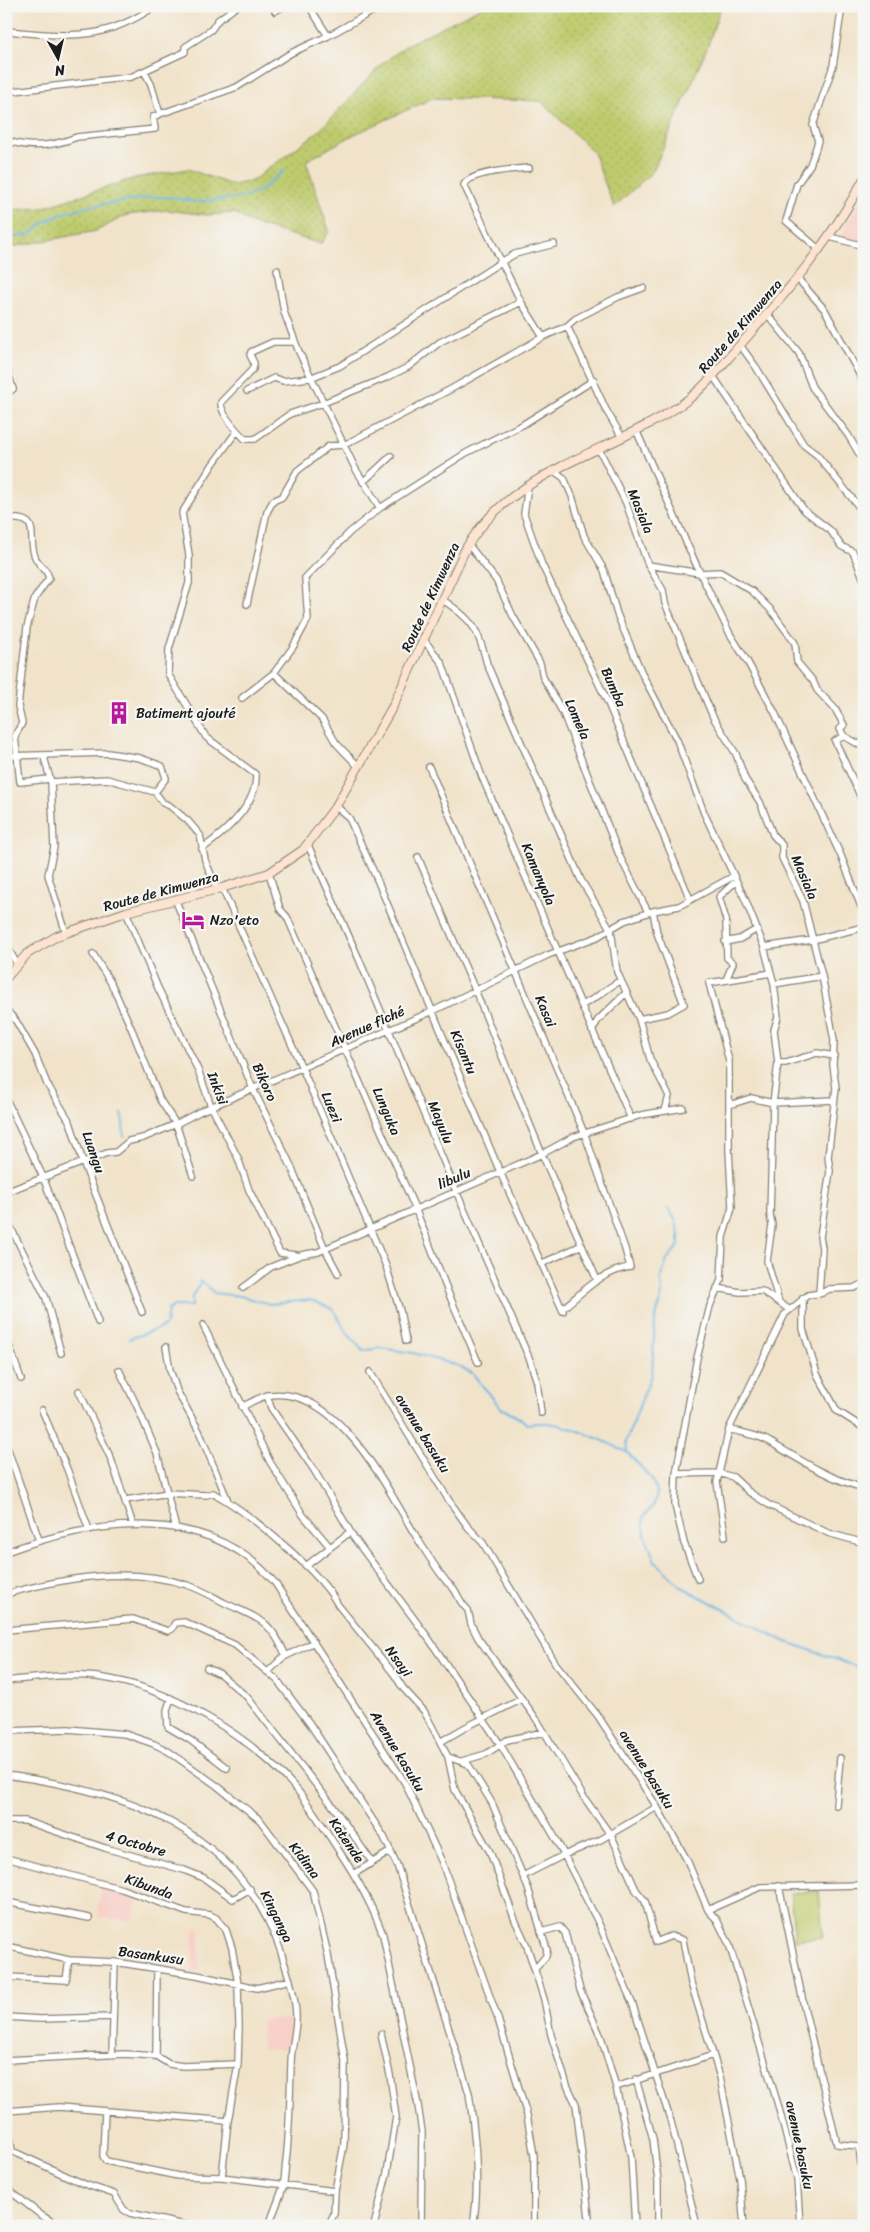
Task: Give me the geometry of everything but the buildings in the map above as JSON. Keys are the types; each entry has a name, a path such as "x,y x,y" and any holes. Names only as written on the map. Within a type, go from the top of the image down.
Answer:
{"street":[{"path":"6,31 75,36 116,29 155,6"},
{"path":"6,92 131,77 185,52 186,47 211,30 218,20 236,6"},
{"path":"276,11 284,6"},
{"path":"309,6 328,36"},
{"path":"6,140 34,146 66,142 77,137 153,130 156,127 153,117 237,87 291,53 328,36 382,6"},
{"path":"820,250 786,221 797,184 810,165 818,141 813,126 833,66 842,6"},
{"path":"144,72 151,84 160,114"},
{"path":"528,168 490,173 467,180 464,183 464,187 521,302 543,337"},
{"name":"Route de Kimwenza","path":"6,978 27,954 57,936 126,912 220,888 269,873 308,845 336,806 393,706 468,544 478,528 528,484 636,430 680,406 701,390 798,279 830,237 864,178"},
{"path":"830,237 864,246"},
{"path":"247,390 274,378 283,380 310,378 351,360 515,254 554,244"},
{"path":"277,270 284,312 310,378 363,482 380,508"},
{"path":"798,279 825,310 864,382"},
{"path":"247,604 267,512 273,501 282,497 297,471 330,446 344,444 453,388 543,337 567,326 575,318 618,297 643,288"},
{"path":"295,342 273,342 250,353 254,366 220,405 237,431 246,439 255,439 290,414 323,404 401,371 440,342 521,302"},
{"path":"768,315 799,353 812,387 848,435 864,462"},
{"path":"567,326 594,380 606,410 622,437"},
{"path":"740,345 756,367 804,445 817,455 864,512"},
{"path":"6,367 13,389 6,394"},
{"path":"713,376 804,510 831,531 841,546 853,552 864,579"},
{"path":"242,698 274,673 293,647 308,618 305,578 350,532 380,508 466,453 522,425 594,380"},
{"path":"636,430 700,573 730,634 747,661 775,714 841,856 864,914"},
{"path":"202,849 225,832 241,814 246,806 256,777 255,774 206,737 168,674 169,649 189,583 190,555 182,513 237,431"},
{"name":"Masiala","path":"596,450 602,453 626,503 648,565 663,590 665,604 713,717 736,754 745,779 760,802 773,835 782,844 782,858 803,901 822,976 834,1040 836,1088 833,1100 832,1140 828,1157 830,1172 820,1237 822,1248 818,1294"},
{"path":"363,482 391,456"},
{"path":"554,471 564,478 572,496 584,536 604,570 617,614 643,676 677,740 704,813 745,899 757,929 774,984 778,1017 774,1030 778,1062 773,1103 770,1215 772,1225 767,1261 779,1302"},
{"name":"Bumba","path":"528,484 524,514 542,565 608,703 690,899"},
{"path":"6,519 23,519 29,524 33,534 36,561 48,574 49,578 35,598 27,625 18,706 22,723 15,736 17,757 20,782 92,781 107,778 155,792 166,778 162,766 140,758 108,753 50,754 17,757 6,756"},
{"name":"Lomela","path":"468,544 496,580 513,616 540,663 543,677 563,713 620,857 651,912 684,1004 668,1013 639,1020"},
{"path":"648,565 700,573 723,574 752,592 772,610 795,643 797,662 813,681 817,690 836,710 844,725 840,729 844,736 860,745 864,740"},
{"path":"443,600 466,616 480,638 487,664 581,880 611,930 620,981 639,1020 650,1059 669,1096 665,1111"},
{"name":"Kamanyola","path":"424,640 442,663 482,777 631,1118"},
{"path":"274,673 322,719 336,743 358,766"},
{"path":"844,736 836,742 846,770 864,804"},
{"path":"50,754 44,757 50,781 54,847 48,875 66,933"},
{"name":"Kasai","path":"429,767 499,928 585,1135 613,1213 630,1267 614,1271 596,1280"},
{"name":"Luezi","path":"155,792 164,803 188,821 200,835 202,849 302,1068 386,1266 400,1311 406,1341"},
{"name":"Kisantu","path":"336,806 349,818 433,1011 500,1172 563,1310 596,1280"},
{"name":"Mayulu","path":"308,845 390,1029 456,1192 530,1360 540,1397 541,1413"},
{"path":"418,857 596,1280"},
{"name":"Lunguka","path":"269,873 280,909 287,917 346,1049 415,1208 478,1362"},
{"path":"726,980 733,963 727,958 725,942 726,920 719,897 735,879"},
{"name":"Avenue fiché","path":"6,1192 107,1153 116,1152 129,1141 143,1138 176,1124 211,1106 433,1011 557,951 611,930 618,923 651,912 679,906 690,899 735,879"},
{"name":"Bikoro","path":"175,899 253,1089 292,1166 325,1249 338,1273"},
{"name":"Inkisi","path":"126,912 158,988 198,1070 211,1106 238,1158 249,1190 280,1253 301,1255"},
{"path":"764,948 812,940 864,927"},
{"path":"725,942 740,939 757,929"},
{"path":"6,945 17,964"},
{"path":"93,954 111,983 160,1100 176,1124 186,1160 193,1176"},
{"path":"698,1579 684,1543 676,1505 676,1474 697,1358 710,1306 721,1280 723,1237 732,1208 729,1061 709,983 771,973"},
{"path":"774,984 822,976"},
{"path":"581,1006 595,998 607,987 620,981"},
{"path":"592,1031 598,1020 626,993"},
{"name":"Luangu","path":"6,1010 16,1021 35,1054 47,1084 70,1122 83,1162 142,1312"},
{"path":"778,1062 786,1063 817,1053 834,1056"},
{"path":"729,1105 751,1098 773,1103 833,1100"},
{"path":"6,1099 43,1177 98,1322"},
{"name":"libulu","path":"243,1288 271,1267 301,1255 311,1255 325,1249 542,1154 573,1137 585,1135 631,1118 682,1108"},
{"path":"6,1218 46,1298 61,1353"},
{"path":"541,1264 582,1244"},
{"path":"725,1536 717,1490 718,1473 729,1429 785,1314 808,1295 818,1294 829,1289 854,1288 864,1283"},
{"path":"717,1288 740,1292 762,1291 790,1310"},
{"path":"804,1298 802,1329 817,1374 833,1406 864,1428"},
{"path":"203,1325 236,1389 242,1407 281,1482 303,1515 330,1547"},
{"path":"6,1337 21,1379"},
{"path":"166,1347 175,1385 199,1431 228,1503"},
{"path":"119,1370 137,1406 157,1454 176,1529"},
{"name":"avenue basuku","path":"370,1372 448,1499 482,1543 556,1664 598,1716 657,1807 686,1860 708,1910 717,1920 733,1954 775,2092 797,2179 800,2226"},
{"path":"79,1391 109,1455 133,1525"},
{"path":"242,1407 267,1395 295,1398 318,1407 361,1448 380,1475 421,1545 453,1588 462,1606 468,1610 471,1624 478,1638 522,1699 583,1796 616,1843 636,1890 645,1901 656,1942 672,1936 683,1940 691,1984 720,2077 739,2175 744,2226"},
{"path":"267,1395 271,1408 314,1470 350,1532 428,1639 500,1744 564,1855 599,1924 633,2006 656,2073 685,2174 697,2226"},
{"path":"42,1410 90,1530"},
{"path":"729,1429 768,1440 809,1465 844,1483 864,1488"},
{"path":"6,1444 39,1540"},
{"path":"676,1474 718,1473 738,1480 749,1492 769,1506 828,1533 864,1543"},
{"name":"Nsayi","path":"126,1500 168,1493 206,1495 213,1493 258,1524 306,1566 333,1595 403,1688 424,1711 448,1757 455,1790 490,1852 544,1999 551,2035 567,2085 576,2104 590,2226"},
{"name":"Avenue kasuku","path":"6,1552 39,1540 90,1530 133,1525 176,1529 222,1541 250,1558 275,1583 405,1783 442,1860 498,2019 527,2115 534,2156 534,2226"},
{"path":"306,1566 350,1532"},
{"path":"6,1594 45,1584 110,1576 148,1577 174,1582 196,1588 262,1620 277,1636 286,1656"},
{"path":"6,1630 133,1619 168,1630 172,1629 175,1624 184,1622 234,1645 277,1680 310,1724 391,1851 402,1878 468,2093 472,2118 475,2182 473,2226"},
{"path":"268,1672 278,1661 314,1642"},
{"path":"207,1668 220,1674 247,1697 332,1805 372,1862"},
{"name":"Katende","path":"6,1681 72,1675 97,1676 123,1682 171,1698 186,1704 245,1742 298,1791 354,1874 375,1911 383,1934 422,2132 421,2226"},
{"path":"171,1698 166,1710 168,1727 190,1740 227,1768"},
{"path":"440,1742 522,1699"},
{"name":"Kidima","path":"6,1731 76,1730 126,1734 168,1751 216,1785 260,1820 313,1891 319,1910 345,2061 344,2144 334,2214 328,2226"},
{"path":"462,1761 486,1754 500,1744 515,1737 544,1732"},
{"path":"448,1757 462,1761 472,1768 492,1803 523,1876 547,1953 534,1969"},
{"path":"836,1805 840,1758"},
{"name":"Kinganga","path":"6,1775 79,1787 149,1810 202,1841 232,1867 250,1890 270,1924 290,1980 296,2021 291,2058 291,2124 283,2186 269,2226"},
{"path":"523,1876 564,1855 596,1842 657,1807"},
{"name":"4 Octobre","path":"6,1821 25,1821 105,1848 184,1870 204,1878 233,1899 250,1890"},
{"path":"354,1874 391,1851"},
{"name":"Kibunda","path":"6,1858 122,1889 186,1912 210,1915 216,1918 226,1930 230,1940 238,1984 238,2064 228,2121 222,2177"},
{"path":"708,1910 754,1889 779,1886 864,1885"},
{"path":"779,1886 804,2007 837,2144 859,2146 864,2190"},
{"path":"6,1902 89,1918"},
{"path":"541,1932 560,1927 565,1932 580,1990 601,2037 616,2087 631,2157 634,2226"},
{"name":"Basankusu","path":"6,1946 69,1960 115,1962 257,1988 290,1980"},
{"path":"6,1977 66,1980 69,1960"},
{"path":"112,2054 115,1962"},
{"path":"156,2056 157,1969"},
{"path":"6,2017 40,2019 113,2017"},
{"path":"374,2226 387,2173 396,2117 390,2075 381,2034"},
{"path":"6,2060 112,2054 156,2056 169,2064 183,2066 238,2064"},
{"path":"616,2087 713,2054"},
{"path":"636,2079 653,2139 658,2181 658,2226"},
{"path":"188,2226 130,2213 124,2210 114,2194 84,2184 12,2151 6,2112 59,2107 228,2121"},
{"path":"105,2111 103,2156 106,2162 178,2176 222,2177 336,2191"},
{"path":"6,2188 41,2215 59,2226"}],"shaded area":[{"path":"864,193 864,244 840,238"},
{"path":"102,1888 138,1897 132,1921 98,1917"},
{"path":"200,1928 199,1971 192,1971 194,1929"},
{"path":"291,2019 290,2050 261,2049 262,2020"}],"green space":[{"path":"484,6 590,6 592,11 610,6 721,6 707,48 653,171 614,207 593,152 541,101 433,98 353,135 306,161 329,231 321,244 251,223 235,213 207,215 167,210 127,215 96,231 6,248 6,210 42,208 135,178 188,169 232,185 252,181 319,131 382,64 408,44"},
{"path":"819,1891 823,1937 795,1940 790,1893"}],"waterway":[{"path":"6,233 13,237 31,234 42,224 61,214 85,207 153,197 176,198 197,202 245,197 260,191 284,170"},
{"path":"122,1114 124,1136"},
{"path":"668,1209 675,1219 679,1234 679,1245 667,1260 661,1279 662,1294 655,1321 652,1373 626,1441 627,1452 652,1479 657,1492 654,1505 643,1517 645,1535 655,1561 680,1586 784,1641 864,1669"},
{"path":"129,1339 163,1327 166,1324 168,1310 174,1306 192,1306 192,1297 201,1281 214,1293 240,1296 270,1304 310,1300 333,1309 347,1333 363,1351 380,1348 413,1353 456,1365 472,1373 501,1408 527,1424 555,1424 576,1430 626,1452"}],"place":[{"name":"Batiment ajouté","path":"119,713"},
{"name":"Nzo'eto","path":"193,920"}]}
